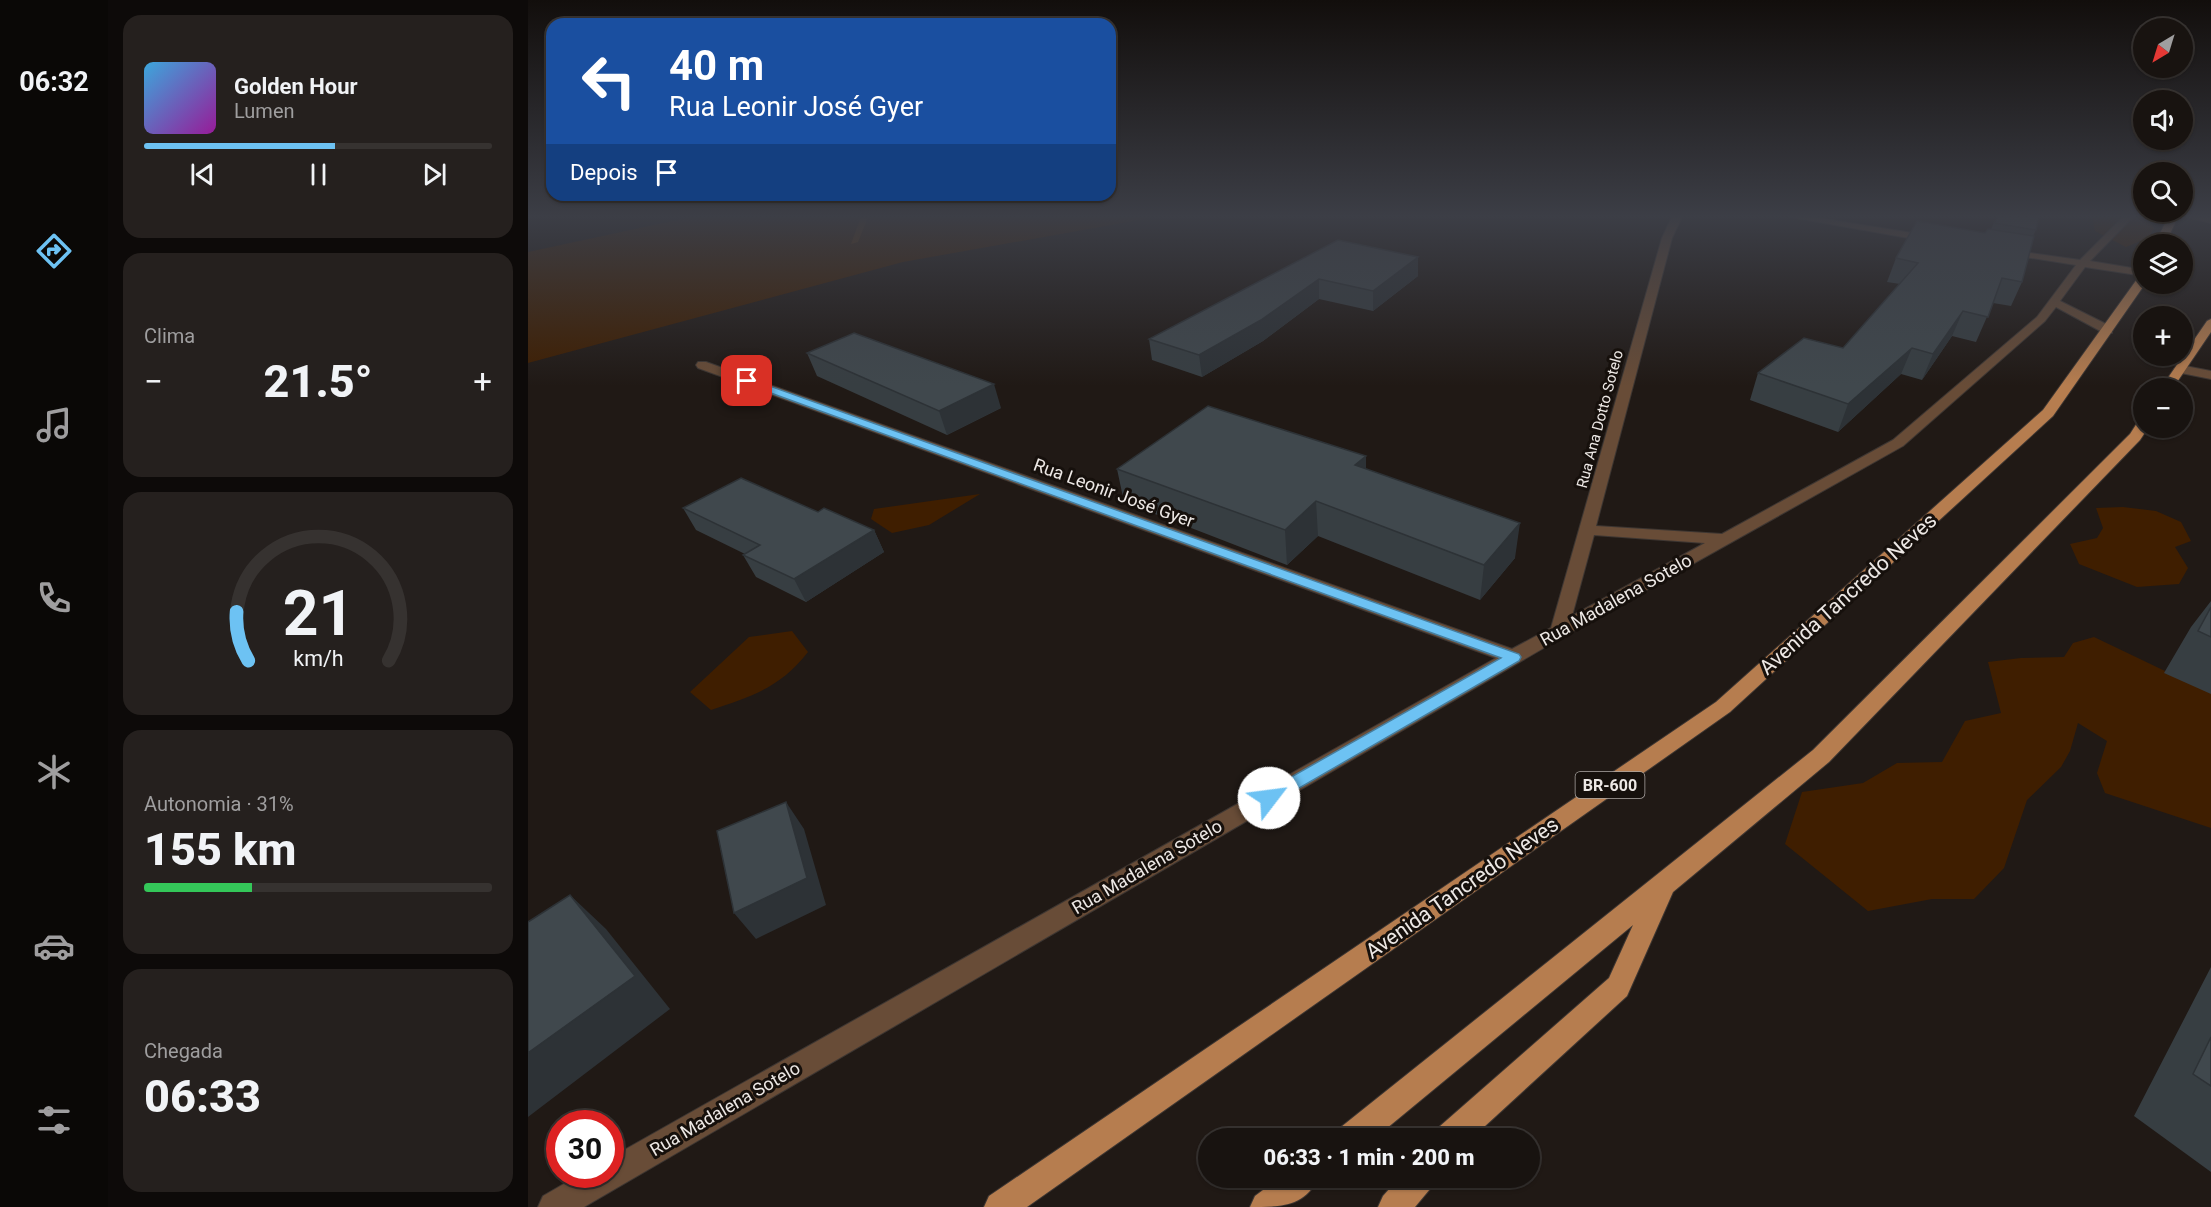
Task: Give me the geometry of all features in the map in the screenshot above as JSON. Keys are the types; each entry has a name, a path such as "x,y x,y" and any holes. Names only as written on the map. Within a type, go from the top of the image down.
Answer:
{"main road":[{"name":"Avenida Tancredo Neves","path":"1000,1207 1723,707 2048,413 2133,293"},
{"path":"2174,378 2211,323"},
{"path":"1364,1128 1821,756 2133,438"},
{"path":"1461,1128 1618,987 1666,882"},
{"path":"1266,1207 1290,1188"},
{"path":"1394,1207 1410,1188"}],"street":[{"name":"Rua Ana Dotto Sotelo","path":"1559,631 1657,273"},
{"name":"Rua Madalena Sotelo","path":"554,1207 1559,631 1898,443 2041,319 2076,273"},
{"path":"2054,302 2108,330"},
{"name":"Rua Leonir José Gyer","path":"702,365 1514,657"},
{"path":"2180,369 2211,375"},
{"path":"1587,530 1725,539"}],"shaded area":[{"path":"528,273 861,273 528,363"},
{"path":"980,494 929,525 892,533 871,519 874,509"},
{"path":"2123,507 2156,511 2181,522 2191,541 2175,547 2188,568 2179,584 2137,587 2079,564 2070,544 2097,538 2103,528 2096,508"},
{"path":"792,631 808,652 776,682 752,695 711,710 690,692 749,637"},
{"path":"2094,637 2211,693 2211,828 2105,793 2097,773 2107,741 2078,723 2070,751 2061,767 2027,800 2004,868 1974,899 1932,899 1868,911 1785,844 1802,792 1863,783 1897,763 1942,762 1965,721 2001,713 1988,662 2021,658 2064,657 2073,643"}],"building":[{"path":"1274,273 1396,273 1373,291 1319,279 1261,320 1199,355 1149,339"},
{"path":"1909,273 2024,273 2022,282 2002,278 1988,317 1963,311 1933,354 1912,348 1848,404 1758,373 1804,338 1843,348"},
{"path":"854,333 994,384 939,411 807,353"},
{"path":"1208,406 1366,456 1355,465 1520,523 1484,565 1316,501 1285,530 1117,469"},
{"path":"741,478 818,512 824,508 874,530 794,579 743,555 760,545 683,508"},
{"path":"2211,607 2211,637 2198,631"},
{"path":"786,802 807,878 734,913 717,831"},
{"path":"570,895 635,976 528,1053 528,922"},
{"path":"2211,1037 2211,1086 2193,1074"}],"route":[{"path":"747,381 1514,657 1269,798"}]}
